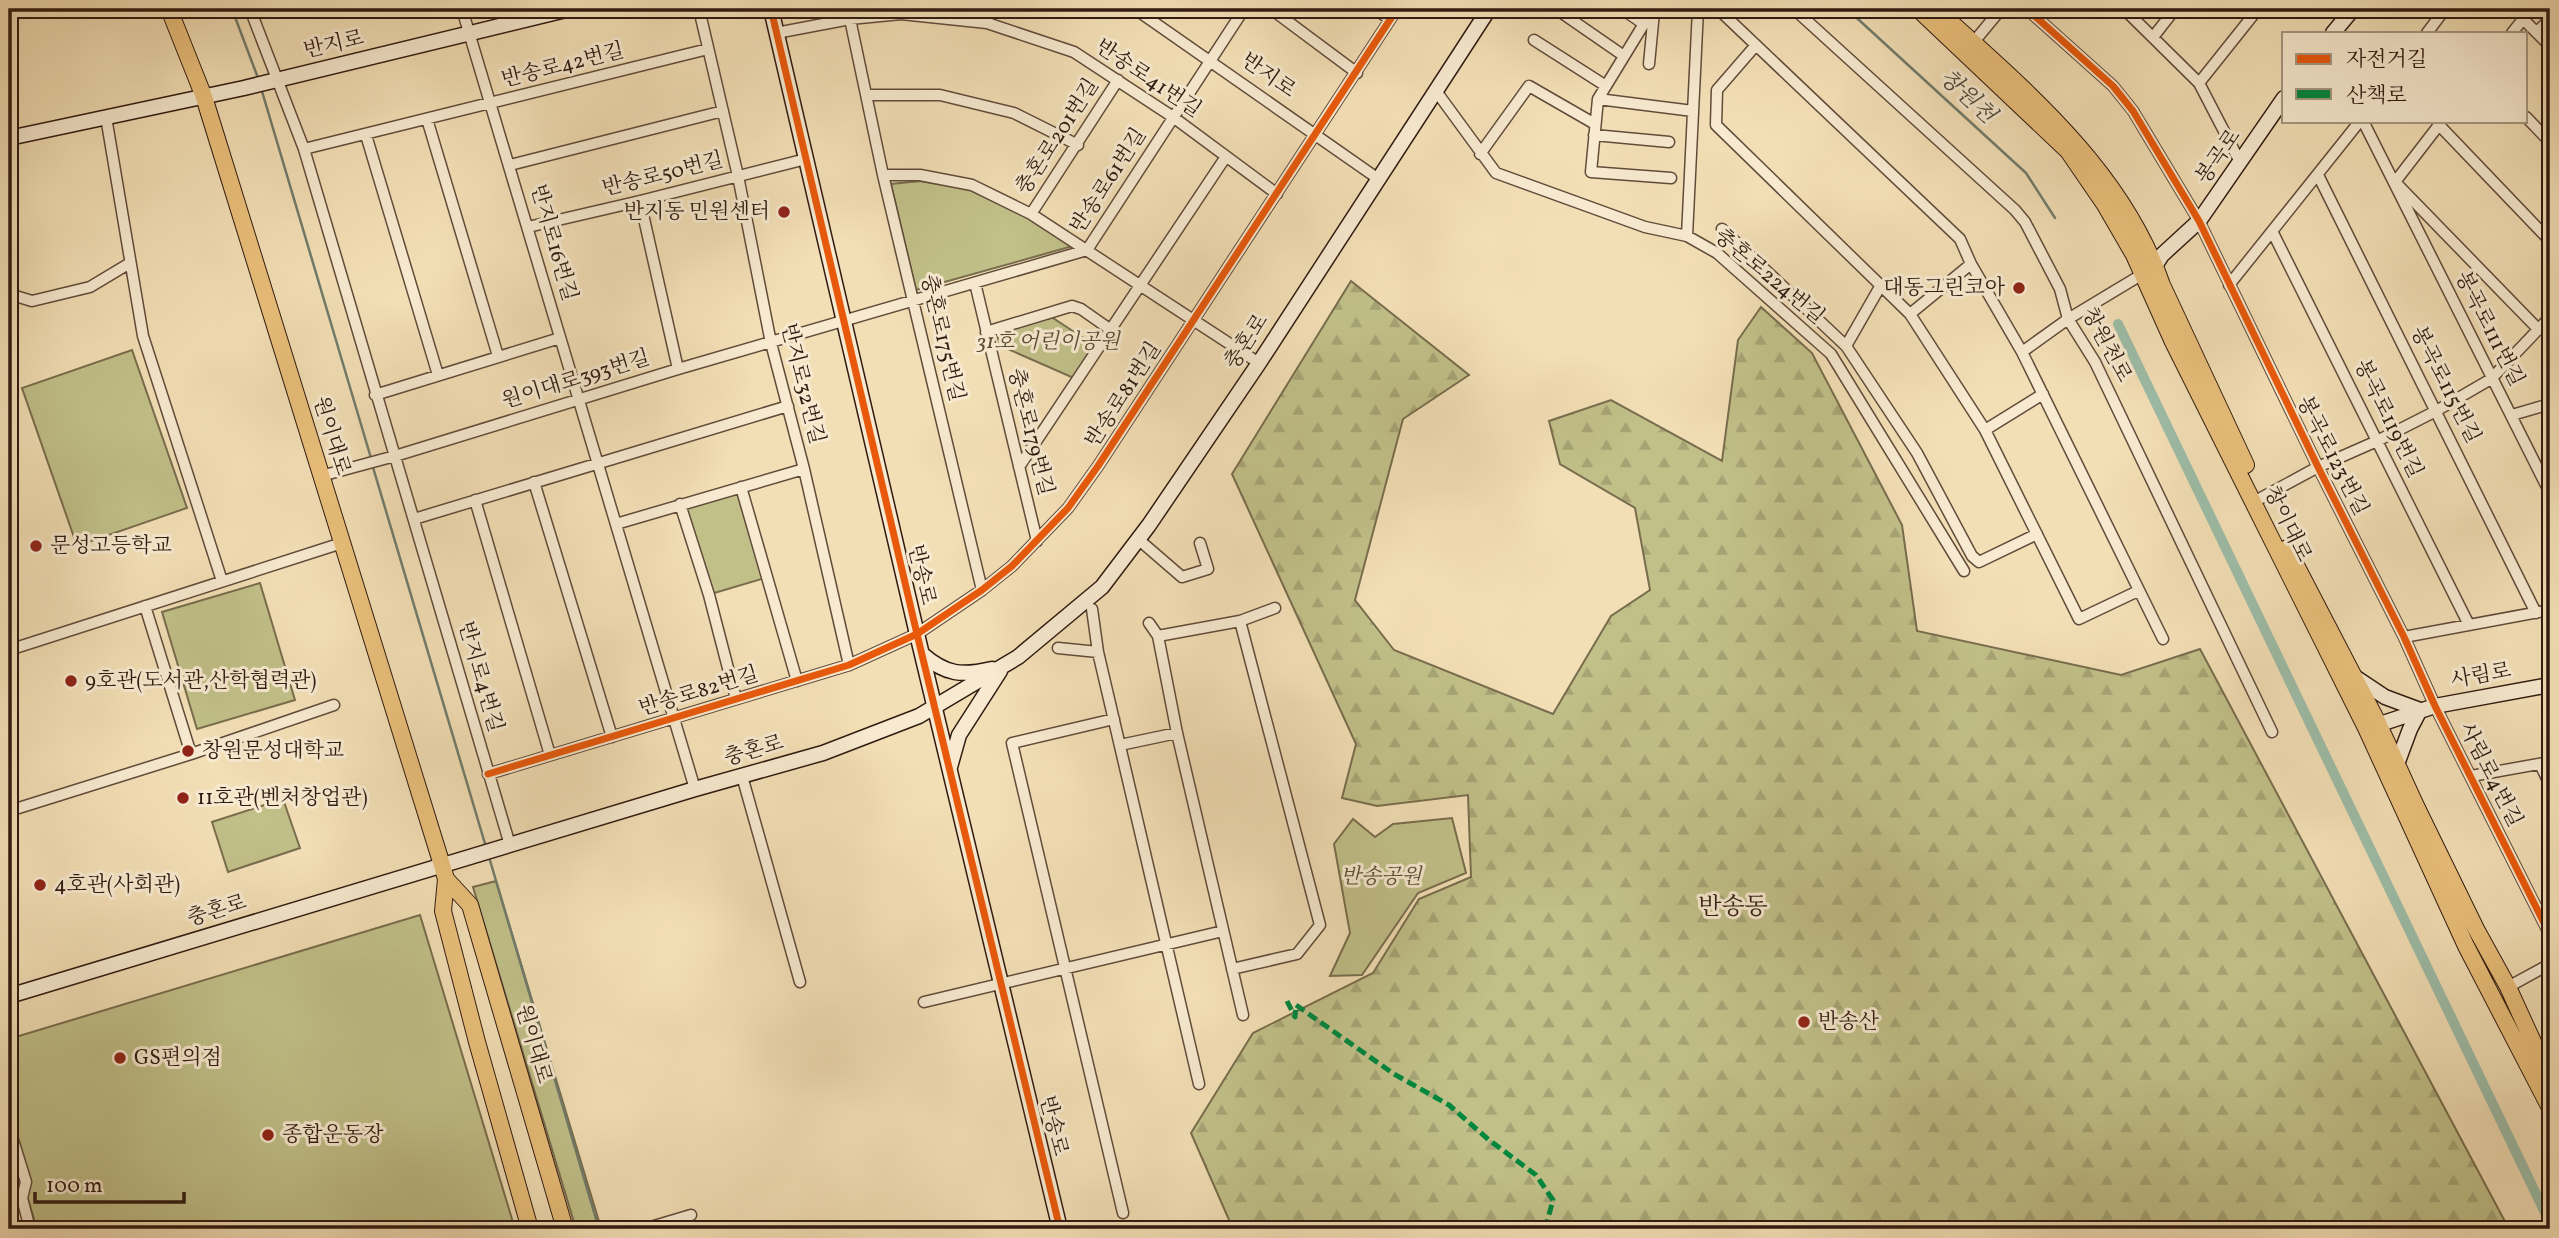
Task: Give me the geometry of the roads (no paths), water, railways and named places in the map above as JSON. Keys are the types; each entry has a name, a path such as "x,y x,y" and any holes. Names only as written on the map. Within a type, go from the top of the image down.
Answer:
{"main road":[{"name":"원이대로","path":"169,9 204,97 444,872 443,911 530,1229"},
{"name":"창이대로","path":"1917,9 2068,151 2162,285 2261,498 2355,677 2372,726 2460,934 2550,1108"},
{"name":"창이대로","path":"1936,9 2079,146 2113,189 2149,270 2173,342 2372,726 2397,764 2476,929 2508,986 2550,1079"},
{"name":"원이대로","path":"444,872 470,905 562,1222"}],"street":[{"path":"251,11 269,9"},
{"name":"반지로16번길","path":"462,9 695,789"},
{"name":"반지로","path":"204,97 570,9"},
{"name":"반지로32번길","path":"699,9 738,176 771,342 804,469 849,665"},
{"name":"반송로","path":"771,9 1060,1229"},
{"path":"987,23 990,9"},
{"name":"반지로","path":"1135,9 1377,178"},
{"name":"반송로61번길","path":"843,321 1087,250 1244,9"},
{"path":"1271,9 1357,73"},
{"path":"1375,9 1390,19"},
{"name":"반송로81번길","path":"917,634 1012,566 1068,508 1195,320 1397,9"},
{"name":"충혼로","path":"9,996 444,872 477,856 507,846 823,753 935,709 1004,667 1102,587 1138,539 1259,363 1489,9"},
{"path":"1556,9 1624,56"},
{"path":"1622,9 1644,24"},
{"path":"1654,9 1598,99 1591,172 1671,178"},
{"path":"1649,64 1654,9"},
{"path":"1688,236 1698,9"},
{"path":"1718,9 1960,239 1971,264 2022,352 2163,639"},
{"name":"창원천로","path":"1794,9 2025,222 2060,289 2272,732"},
{"path":"1973,43 2001,9"},
{"name":"봉곡로123번길","path":"2027,9 2113,86 2133,111 2200,221 2318,467 2404,637 2435,706"},
{"path":"2124,9 2199,83 2240,162"},
{"path":"2154,36 2175,9"},
{"path":"2199,83 2258,9"},
{"path":"2334,32 2353,9"},
{"path":"2428,32 2445,9"},
{"path":"2513,9 2550,46"},
{"name":"반지로4번길","path":"251,11 275,81 304,149 414,519 507,846"},
{"name":"반송로41번길","path":"776,33 850,19 901,14 987,23 1074,52 1173,117 1277,194"},
{"name":"충혼로175번길","path":"850,19 883,175 982,590"},
{"path":"2513,32 2523,19"},
{"path":"2537,32 2550,19"},
{"path":"1534,40 1606,86"},
{"path":"1756,45 1717,90 1716,125 1910,314 1985,430 2079,619 2138,591"},
{"name":"반송로42번길","path":"304,149 708,49"},
{"name":"충혼로201번길","path":"1031,214 1118,80"},
{"path":"1480,154 1529,86 1595,130 1669,142"},
{"name":"충혼로224번길","path":"1436,91 1496,173 1646,228 1688,236 1717,253 1831,354 1964,570"},
{"path":"866,95 940,95 1014,113 1078,145"},
{"path":"9,138 204,97"},
{"path":"1598,99 1693,111"},
{"name":"봉곡로","path":"2149,270 2200,221 2282,102"},
{"path":"510,165 723,111"},
{"path":"106,117 143,336 222,581"},
{"path":"427,119 498,356"},
{"path":"2528,119 2550,142"},
{"path":"2229,285 2361,122"},
{"name":"봉곡로111번길","path":"2363,122 2395,182 2491,379 2546,474 2550,493"},
{"path":"2539,330 2395,182 2440,123 2550,241"},
{"path":"366,135 438,375"},
{"path":"1019,467 1226,158"},
{"name":"반송로50번길","path":"528,226 806,159"},
{"name":"봉곡로115번길","path":"2318,174 2536,613"},
{"name":"충혼로201번길","path":"883,175 920,175 972,185 1031,214 1259,363"},
{"path":"640,201 678,369"},
{"path":"1722,229 1846,346 1917,453 1972,556 1979,562 2037,534"},
{"name":"봉곡로119번길","path":"2272,231 2469,625"},
{"path":"9,294 32,302 90,287 130,263"},
{"path":"1910,314 1971,264"},
{"path":"2022,352 2072,316 2149,270"},
{"name":"충혼로179번길","path":"975,283 1037,541"},
{"path":"1846,346 1881,285"},
{"path":"986,332 1072,306 1081,309 1111,330"},
{"path":"2261,498 2318,467 2437,411 2491,379 2550,317"},
{"name":"원이대로393번길","path":"321,476 843,321"},
{"path":"375,395 560,338"},
{"path":"1985,430 2043,394"},
{"path":"2512,415 2550,404"},
{"path":"414,519 788,406"},
{"path":"616,524 804,469"},
{"path":"534,482 612,737"},
{"path":"741,488 797,681"},
{"path":"475,500 550,755"},
{"name":"반송로82번길","path":"681,504 709,595 736,699"},
{"path":"1138,539 1182,577 1208,569 1200,542"},
{"path":"9,650 342,543"},
{"path":"145,606 191,754"},
{"path":"1158,636 1240,621 1275,608"},
{"path":"1093,609 1098,652 1199,1084"},
{"path":"2404,637 2550,610"},
{"path":"1232,969 1297,954 1320,925 1240,621"},
{"path":"1149,623 1158,636 1177,733 1242,1015"},
{"name":"반송로82번길","path":"488,774 849,665 917,634"},
{"path":"1058,648 1098,652"},
{"name":"충혼로","path":"922,654 934,664 965,675 1004,667"},
{"name":"충혼로","path":"949,768 959,735 1004,667"},
{"path":"2355,677 2385,697 2420,710 2397,764"},
{"name":"사림로","path":"2372,726 2435,706 2550,685"},
{"path":"9,795 11,811 334,705"},
{"name":"사림로4번길","path":"2435,706 2550,934"},
{"path":"1114,719 1012,743 1123,1213"},
{"path":"1120,745 1177,733"},
{"path":"2470,775 2545,763 2550,785"},
{"path":"742,776 800,982"},
{"path":"924,1002 1223,931"},
{"path":"2508,986 2550,964"},
{"path":"9,1127 13,1154 26,1182 22,1198 30,1229"},
{"path":"644,1229 691,1216"},
{"path":"562,1222 574,1229"}],"waterway":[{"path":"232,9 258,78"},
{"name":"창원천","path":"1847,9 2026,173 2055,218"},
{"path":"261,88 371,458"},
{"path":"2118,324 2550,1223"},
{"path":"372,464 486,847"},
{"path":"489,857 599,1229"}],"place":[{"name":"반지동 민원센터","path":"784,212"},
{"name":"대동그린코아","path":"2019,288"},
{"name":"문성고등학교","path":"36,546"},
{"name":"9호관(도서관,산학협력관)","path":"71,681"},
{"name":"창원문성대학교","path":"188,751"},
{"name":"11호관(벤처창업관)","path":"183,798"},
{"name":"4호관(사회관)","path":"40,885"},
{"name":"반송산","path":"1804,1022"},
{"name":"GS편의점","path":"120,1058"},
{"name":"종합운동장","path":"268,1135"}],"district":[{"name":"반송동","path":"1733,908"}],"park label":[{"name":"31호 어린이공원","path":"1048,342"},
{"name":"반송공원","path":"1381,877"}]}
